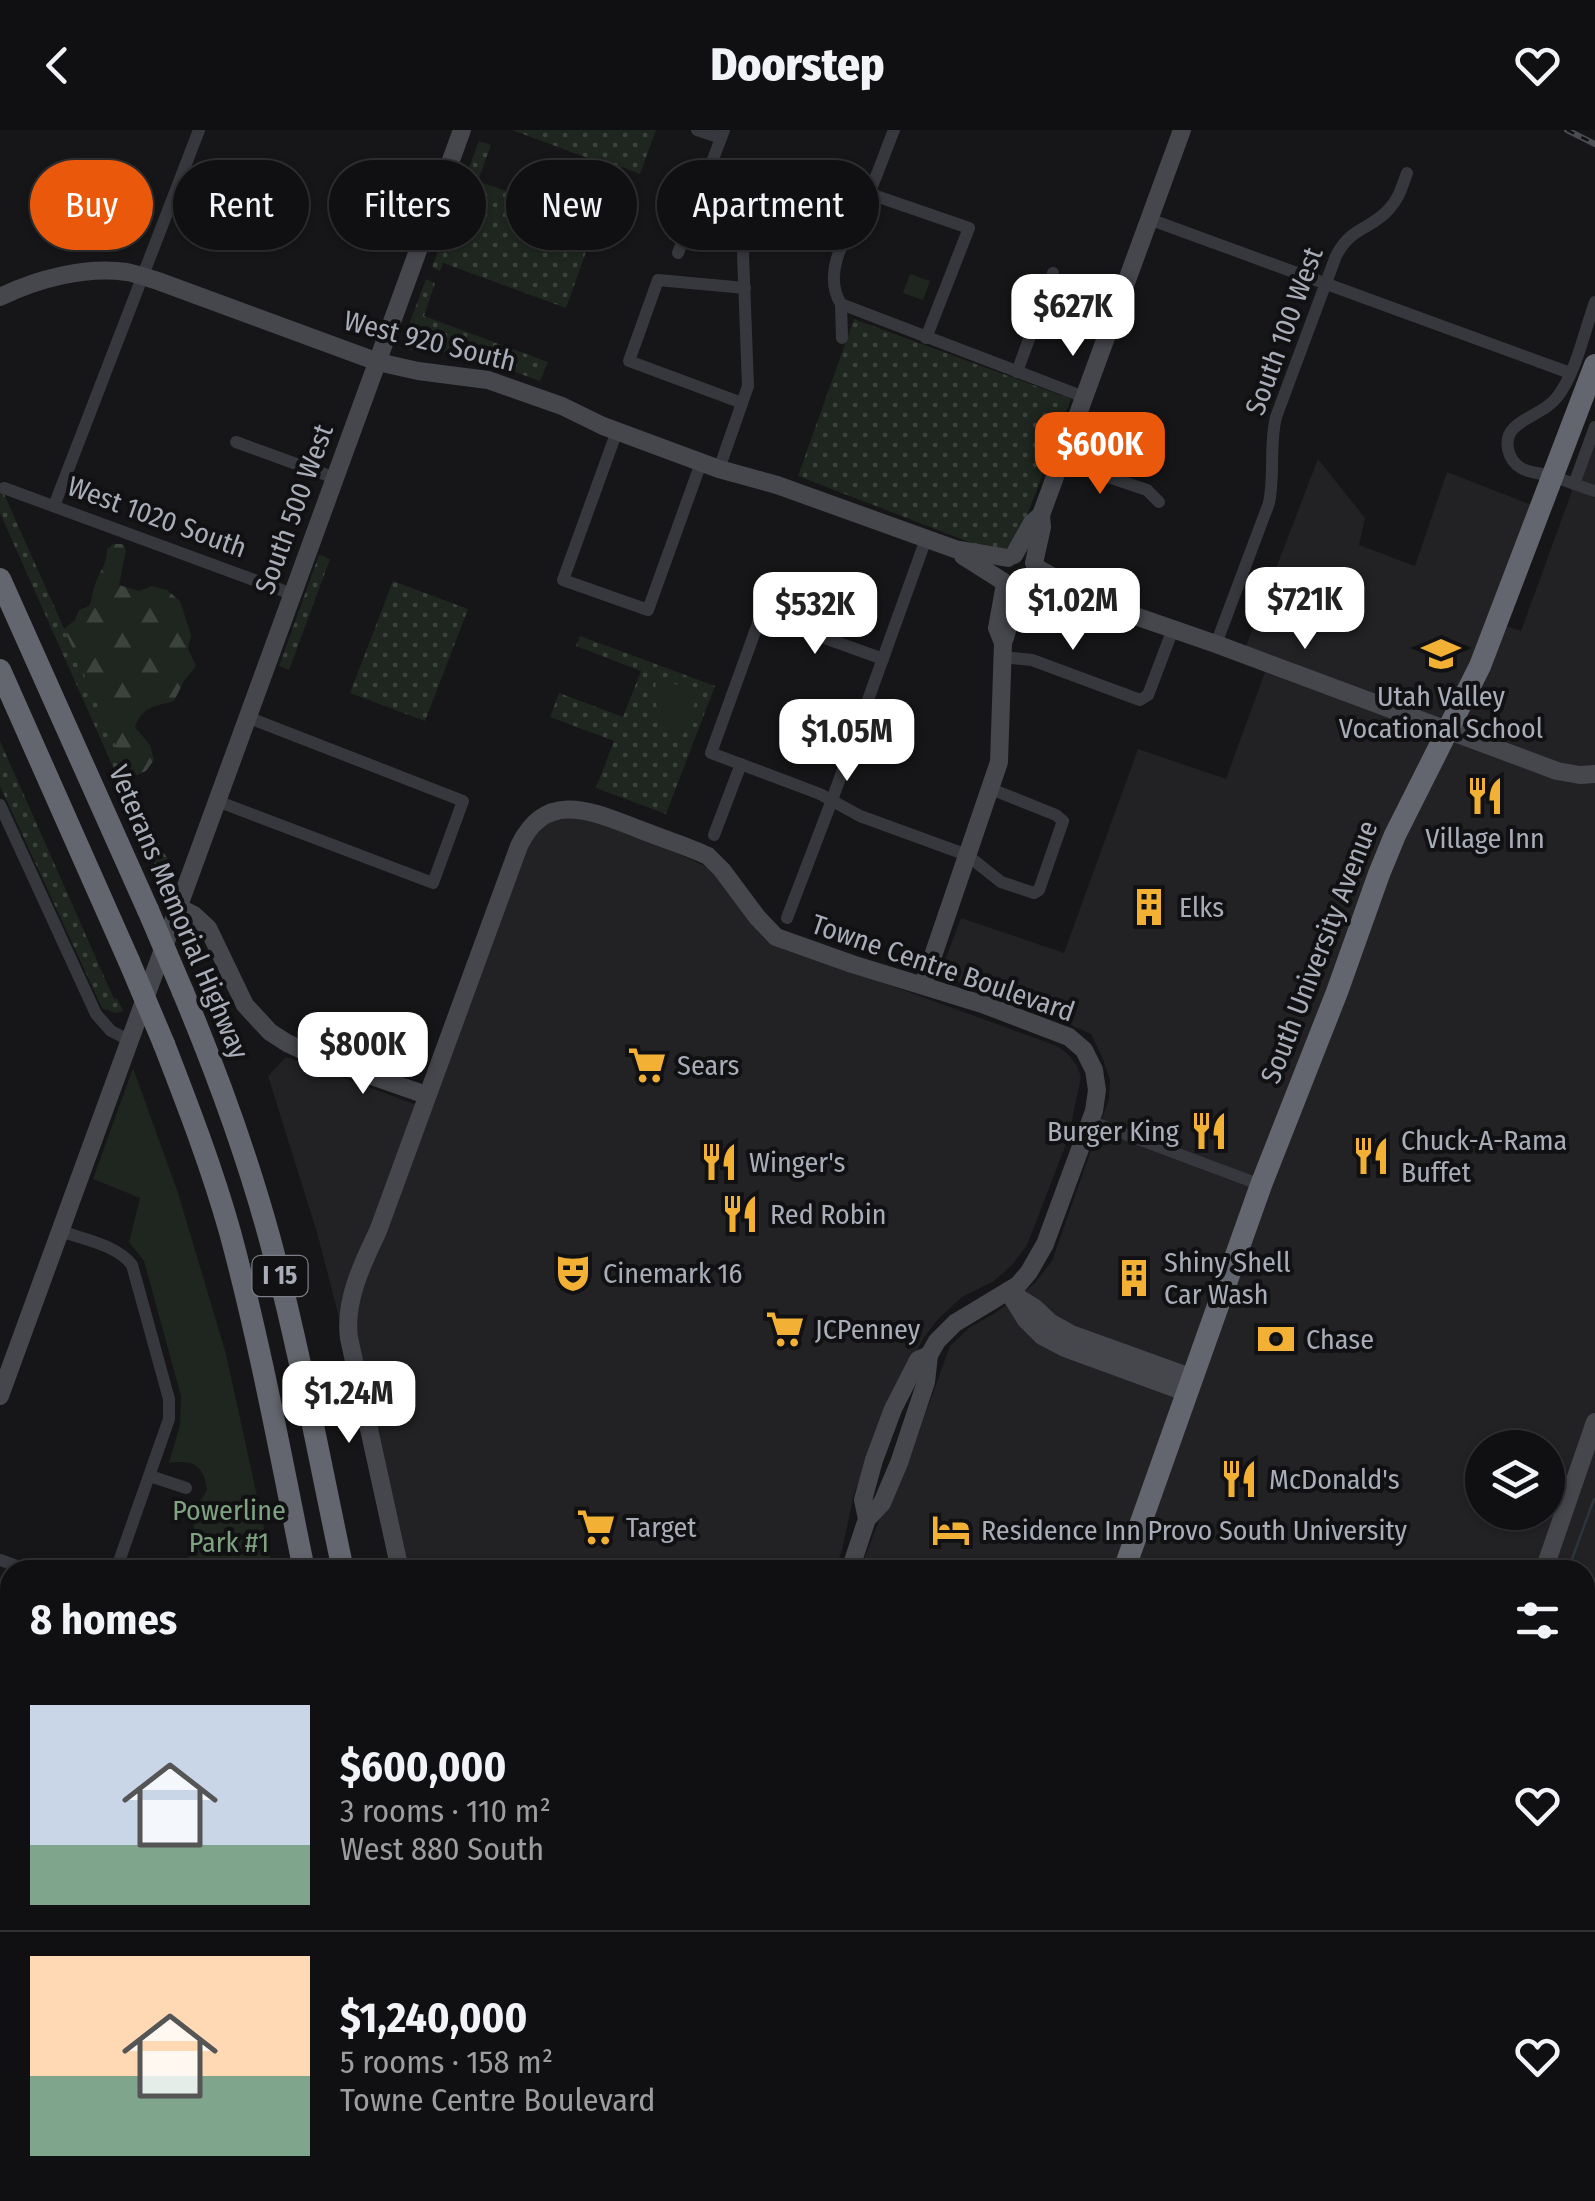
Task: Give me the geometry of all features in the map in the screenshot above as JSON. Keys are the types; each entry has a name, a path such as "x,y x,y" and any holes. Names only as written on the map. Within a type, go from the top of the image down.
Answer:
{"highway":[{"name":"South University Avenue","path":"1128,1560 1261,1185 1379,874 1406,812 1450,730 1564,480 1595,365"},
{"name":"Veterans Memorial Highway","path":"0,578 148,910 236,1128 269,1234 340,1560"},
{"name":"I 15","path":"0,670 129,961 200,1139 252,1320 302,1560"}],"street":[{"path":"54,506 199,130"},
{"name":"South 500 West","path":"0,1396 462,130"},
{"path":"678,254 722,134 697,130"},
{"path":"879,167 894,130"},
{"path":"1002,650 1011,616 1032,577 1041,515 1182,130"},
{"name":"South 100 West","path":"1216,644 1268,503 1273,485 1276,417 1324,284 1340,247 1358,229 1390,209 1407,173"},
{"path":"879,196 969,228 926,338"},
{"path":"1149,219 1570,374"},
{"path":"719,470 749,378 744,250"},
{"path":"840,250 834,272 841,304 842,338"},
{"name":"West 920 South","path":"0,297 66,275 127,272 378,362 488,380 719,470 777,484 926,540 955,549 1011,557"},
{"path":"1017,372 1053,273"},
{"path":"742,403 629,362 658,280 745,288"},
{"path":"1595,302 1570,374 1555,400 1514,428 1507,449 1511,460 1523,470 1595,492"},
{"path":"841,304 1084,397"},
{"path":"1564,480 1595,427"},
{"path":"617,431 563,580 648,610 701,463"},
{"path":"236,442 334,478"},
{"path":"1061,461 1147,490 1159,502"},
{"name":"West 1020 South","path":"4,488 292,594"},
{"path":"923,985 999,762 1002,650 997,628 1004,583 1002,567 1041,515"},
{"path":"787,918 926,540"},
{"name":"West 920 South","path":"955,549 1004,583"},
{"path":"1011,557 1025,555 1032,577"},
{"path":"1004,583 1011,589 1032,577"},
{"path":"1032,577 1557,771 1595,774"},
{"path":"883,659 761,615 711,753 832,800 860,816 967,855 1001,882 1034,893 1039,890 1062,818 991,789"},
{"path":"1002,650 1140,700 1148,694 1173,629"},
{"path":"216,801 433,884 463,801 247,717"},
{"path":"714,835 741,764"},
{"path":"0,805 5,830 96,1014 110,1031 129,1040"},
{"name":"Towne Centre Boulevard","path":"398,1560 347,1315 522,838 535,822 560,809 593,812 700,852 718,865 776,938 1053,1030 1076,1042 1089,1058 1097,1082 1096,1102 1042,1252 1029,1272 1008,1291 955,1323 929,1355 926,1382 899,1463 882,1503 867,1519 853,1560"},
{"path":"178,908 194,915 208,928 245,1004 278,1038 315,1056 426,1095"},
{"path":"1090,1121 1261,1185"},
{"path":"60,1231 128,1258 135,1271 168,1399 167,1429 120,1560"},
{"path":"1008,1291 1026,1320 1042,1336 1065,1348 1191,1385"},
{"path":"1008,1291 1071,1334 1191,1385"},
{"path":"1547,1560 1595,1422"},
{"path":"150,1476 186,1488"}],"shaded area":[{"path":"1595,428 1595,1560 864,1560 883,1510 906,1467 950,1346 969,1328 1034,1284 1052,1261 1109,1099 1110,1080 1091,1034 948,978 944,963 961,918 1064,953 1138,749 1226,779 1268,664 1243,654 1318,459 1365,518 1359,545 1415,566 1447,472 1542,509 1500,624 1521,631"},
{"path":"555,819 589,820 709,868 762,935 785,950 1057,1046 1077,1066 1081,1077 1068,1139 1027,1245 994,1281 962,1297 923,1339 898,1386 854,1494 838,1560 401,1560 318,1236 268,1076 286,1057 431,1110 527,847 544,825"}],"green space":[{"path":"512,130 656,130 640,174 637,160 593,160"},
{"path":"479,141 491,145 486,160 472,160"},
{"path":"486,184 506,191 506,250 587,250 566,308 443,263 440,271 432,267 438,250 486,250"},
{"path":"910,274 930,281 923,300 903,293"},
{"path":"426,279 435,283 424,316 548,362 540,381 474,353 418,352 405,348 404,338"},
{"path":"854,319 1071,399 1020,534 1007,548 987,549 798,476"},
{"path":"0,485 164,853 176,871 167,896 0,513"},
{"path":"122,544 126,550 119,585 139,591 152,586 167,590 180,601 191,635 188,649 196,666 174,701 150,708 138,720 135,727 150,745 154,760 146,771 130,778 64,629 75,620 79,610 89,606 107,549"},
{"path":"319,555 330,559 289,670 279,666"},
{"path":"393,581 468,609 425,721 350,693"},
{"path":"580,636 715,686 666,814 596,788 614,741 550,717 559,693 623,717 641,671 576,646"},
{"path":"657,676 698,694 682,738 658,712"},
{"path":"0,741 114,999 123,1011 115,1013 102,1008 0,786"},
{"name":"Powerline Park #1","path":"133,1068 178,1193 226,1354 271,1560 188,1558 195,1537 192,1507 207,1490 196,1466 169,1463 180,1425 181,1396 144,1261 129,1242 140,1198 93,1179"}],"waterway":[{"path":"1572,1560 1594,1499"}],"railway":[{"path":"1567,130 1595,144"}],"place":[{"name":"Utah Valley Vocational School","path":"1441,654"},
{"name":"Village Inn","path":"1485,796"},
{"name":"Elks","path":"1149,907"},
{"name":"Sears","path":"647,1065"},
{"name":"Burger King","path":"1209,1131"},
{"name":"Chuck-A-Rama Buffet","path":"1371,1156"},
{"name":"Winger's","path":"719,1162"},
{"name":"Red Robin","path":"740,1214"},
{"name":"Cinemark 16","path":"573,1273"},
{"name":"Shiny Shell Car Wash","path":"1134,1278"},
{"name":"JCPenney","path":"785,1329"},
{"name":"Chase","path":"1276,1339"},
{"name":"McDonald's","path":"1239,1479"},
{"name":"Target","path":"596,1527"},
{"name":"Residence Inn Provo South University","path":"951,1530"}]}
